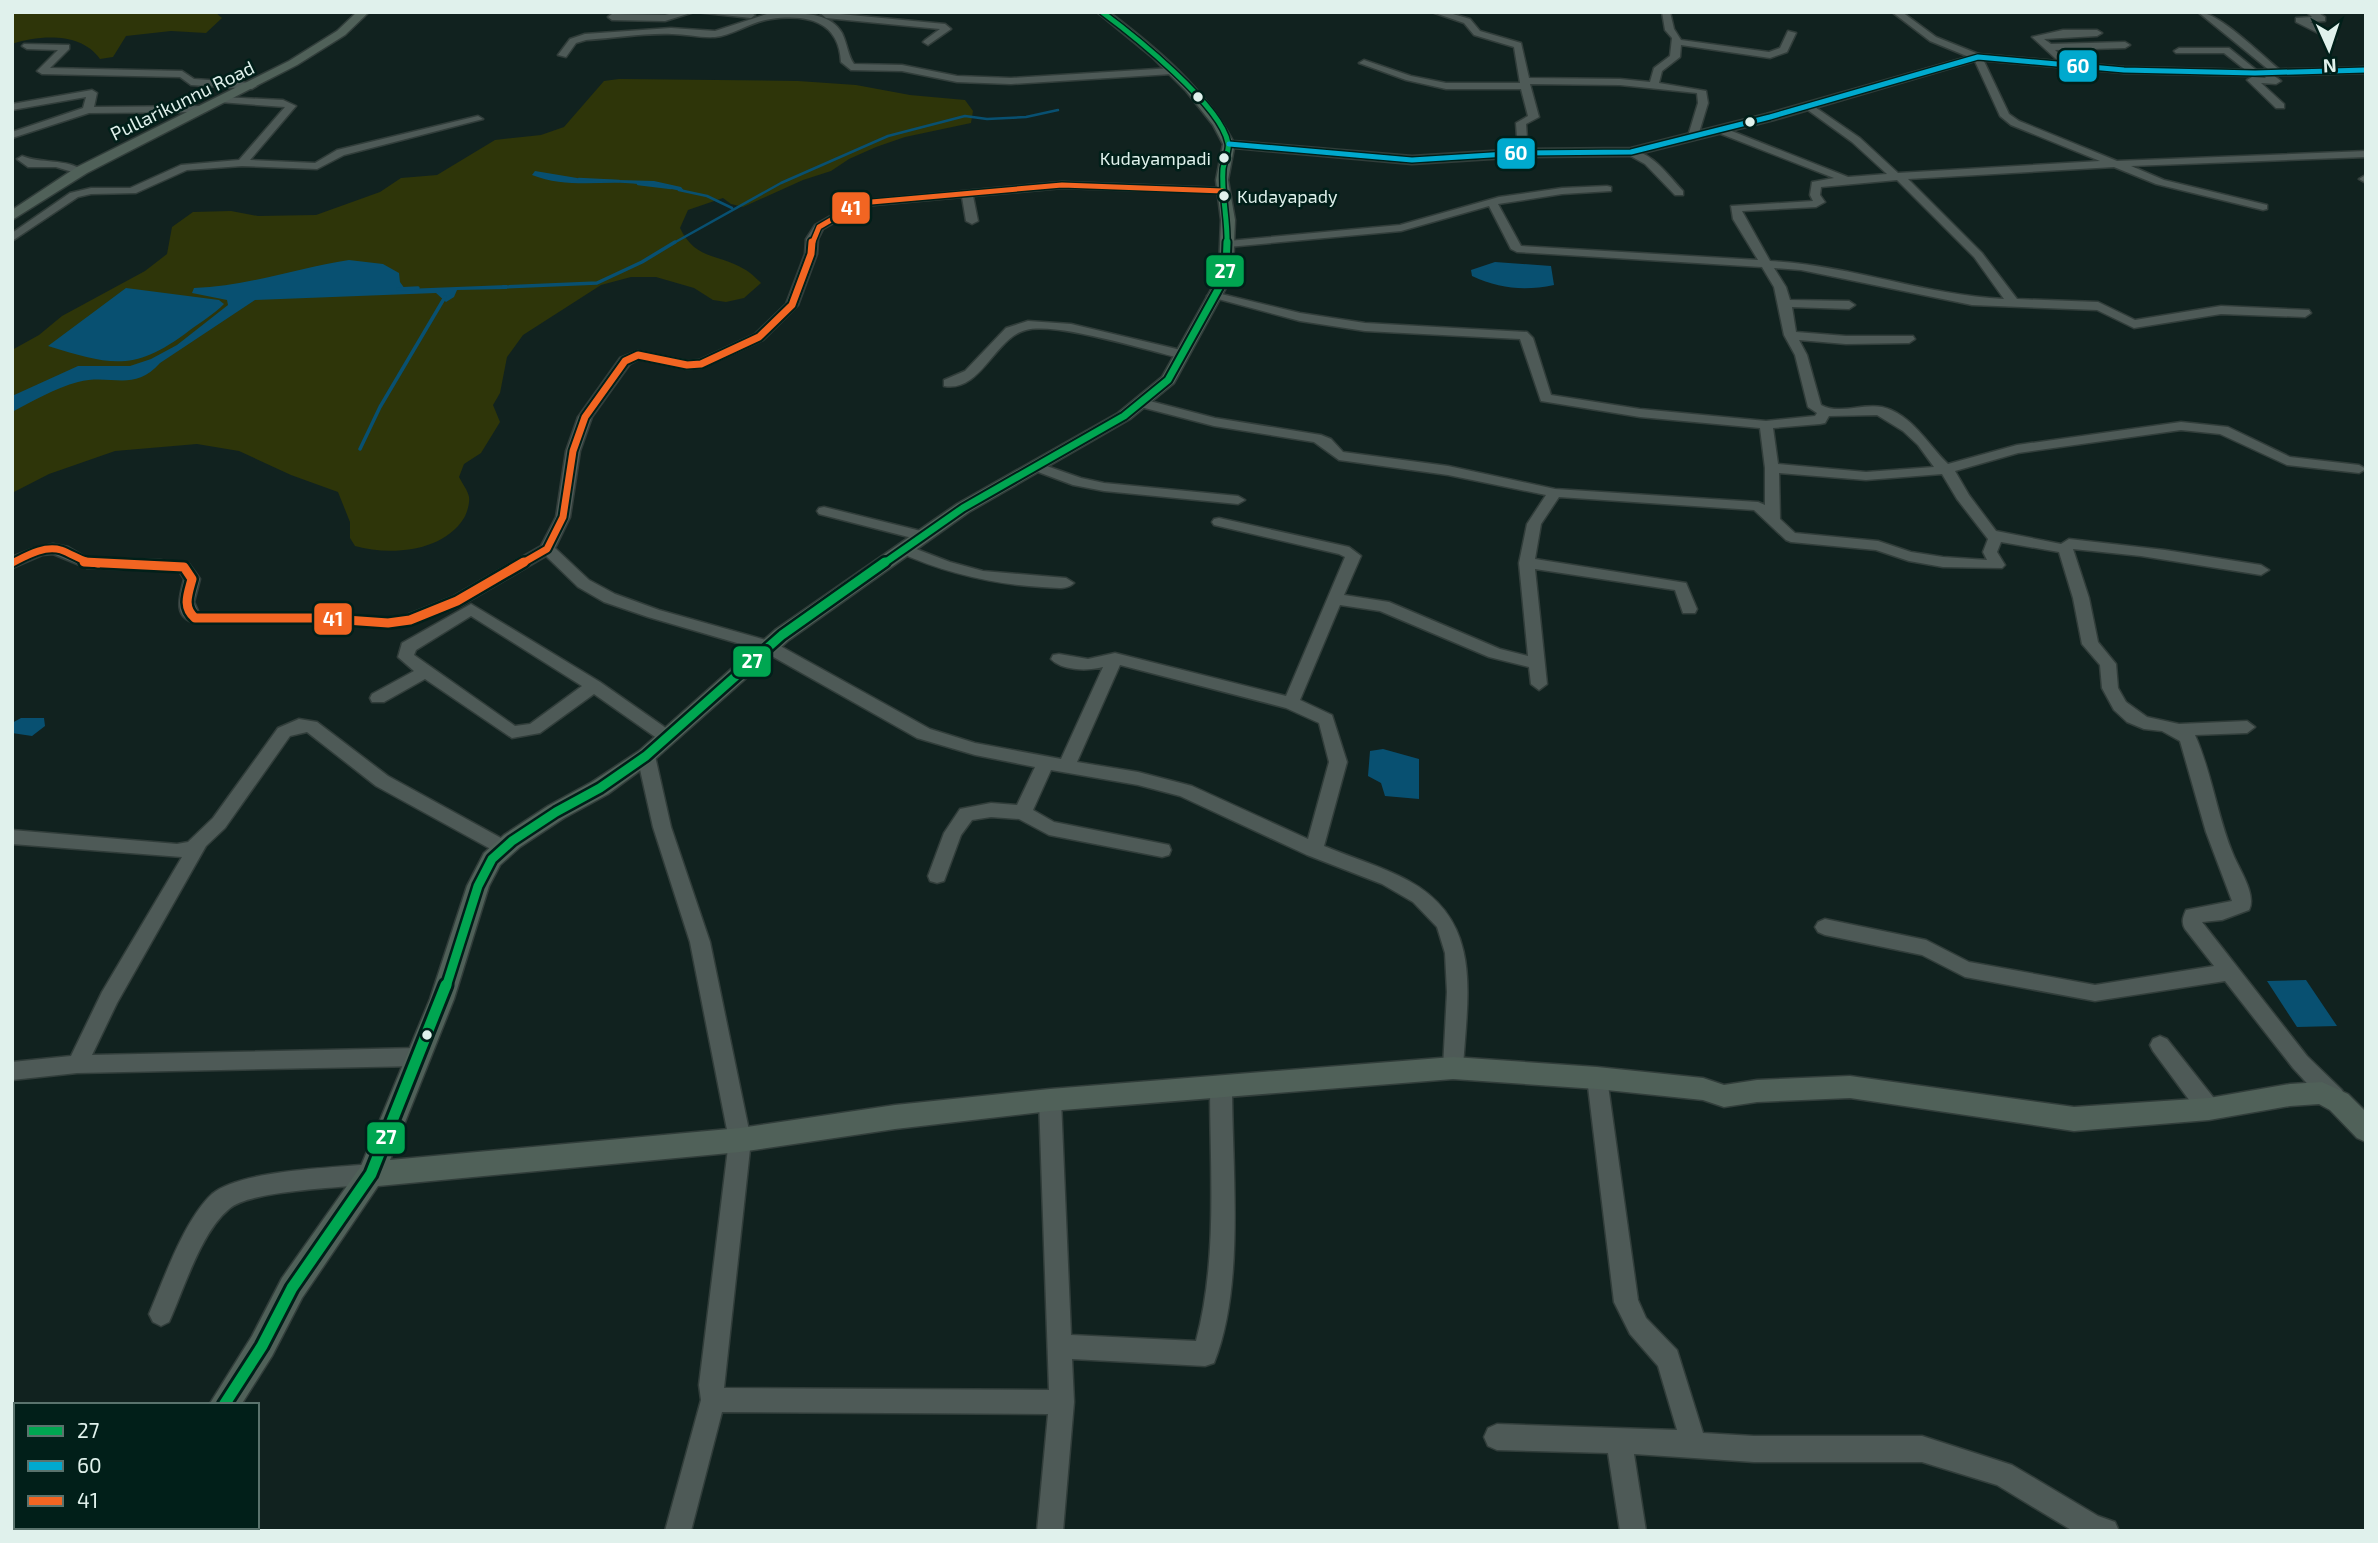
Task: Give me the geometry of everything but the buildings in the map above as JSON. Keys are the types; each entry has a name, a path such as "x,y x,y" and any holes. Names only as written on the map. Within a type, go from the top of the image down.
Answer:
{"main road":[{"name":"Pullarikunnu Road","path":"12,216 79,171 252,86 341,33 364,12"},
{"path":"225,1403 262,1346 292,1288 371,1174 442,999 478,886 492,859 504,848 646,756 767,646 903,549 964,508 1142,403 1167,380 1220,286 1226,268 1228,244 1223,191 1224,159 1229,144 1222,129 1172,71 1141,40 1102,12"},
{"path":"1229,144 1412,160 1523,153 1631,152 1809,106 1978,57 2124,71 2366,70"},
{"path":"371,1174 740,1140 895,1116 1051,1100 1452,1068 1597,1077 1703,1089 1724,1096 1757,1091 1850,1087 2074,1119 2209,1109 2322,1093 2339,1102 2366,1130"}],"street":[{"path":"612,17 665,18 690,12"},
{"path":"700,12 750,15 757,19"},
{"path":"1436,12 1467,21 1477,33 1515,43 1521,48 1525,84 1534,117 1521,123 1523,153"},
{"path":"1666,12 1670,30 1678,42 1770,55 1784,50 1791,33"},
{"path":"1896,12 1933,39 1978,57 2007,118 2186,190 2263,207"},
{"path":"2202,12 2234,34 2266,72"},
{"path":"2311,12 2322,19 2299,20 2333,37"},
{"path":"810,17 822,13 945,27 942,35 928,42"},
{"path":"563,55 573,41 584,37 671,31 716,33 770,16 810,17 824,21 836,30 850,67 902,68 957,79 1011,82 1172,71"},
{"path":"2067,66 2037,37 2063,33 2097,33"},
{"path":"1655,86 1657,70 1675,58 1678,42"},
{"path":"2050,48 2124,45"},
{"path":"27,46 66,47 42,71 182,74 191,82 252,86"},
{"path":"2179,51 2226,50 2276,80 2252,80 2280,106"},
{"path":"1364,63 1409,78 1446,86 1619,82 1701,91 1703,103 1693,136"},
{"path":"12,107 92,93 88,110"},
{"path":"222,100 287,103 292,106 242,163"},
{"path":"1809,106 1856,140 1898,177 1978,256 2013,303"},
{"path":"12,135 88,110 205,109"},
{"path":"12,238 74,195 91,191 132,191 186,167 242,163 317,166 341,152 478,119"},
{"path":"1720,130 1847,180"},
{"path":"1631,152 1649,162 1679,193"},
{"path":"2065,549 1992,535 1981,523 1952,476 1944,470 1924,443 1880,411 1824,412 1813,404 1801,355 1790,335 1780,287 1735,208 1816,204 1819,202 1815,195 1816,184 1847,180 2118,164 2366,154"},
{"path":"22,159 29,164 57,164 79,171"},
{"path":"12,563 29,555 56,549 63,550 82,563 119,567 184,567 192,579 186,602 188,612 195,618 318,618 388,622 410,620 435,612 547,549 563,517 573,451 585,417 625,361 638,355 687,365 701,364 759,337 792,305 811,254 812,239 819,227 851,208 860,204 1062,185 1223,191"},
{"path":"1228,244 1401,228 1492,202 1562,191 1607,189"},
{"path":"967,195 972,221"},
{"path":"1492,202 1517,248 1830,271 1972,301 2098,306 2109,309 2121,319 2134,324 2221,310 2305,313"},
{"path":"1213,296 1300,317 1365,327 1516,332 1527,338 1539,373 1542,394 1546,398 1640,413 1766,425 1820,420 1824,412"},
{"path":"1785,303 1849,305"},
{"path":"949,383 970,374 1010,331 1028,325 1071,328 1180,354"},
{"path":"1790,335 1846,340 1909,339"},
{"path":"1142,403 1228,424 1283,435 1316,438 1326,442 1339,456 1396,461 1497,479 1555,493 1758,506 1791,537 1878,547 1909,556 1997,565 1990,552 1996,536"},
{"path":"1766,425 1772,468 1773,520"},
{"path":"1772,468 1866,476 1944,470 2017,449 2182,426 2223,430 2287,461 2359,469"},
{"path":"1035,466 1078,482 1104,487 1238,499"},
{"path":"1539,684 1527,562 1534,524 1555,493"},
{"path":"824,511 924,536"},
{"path":"1219,522 1344,550 1353,556 1291,703"},
{"path":"2065,549 2069,544 2106,547 2261,570"},
{"path":"547,549 582,583 599,592 629,605 767,646 894,719 943,741 995,755 1166,785 1199,796 1314,850 1398,884 1421,898 1445,922 1457,962 1452,1068"},
{"path":"903,549 936,564 968,574 1066,583"},
{"path":"2065,549 2081,598 2090,644 2108,664 2110,688 2120,706 2133,718 2178,730 2188,738 2215,832 2240,893 2242,905 2221,912 2193,915 2192,924 2301,1062 2339,1102"},
{"path":"1527,562 1681,586 1689,609"},
{"path":"1336,599 1383,606 1496,653 1538,664"},
{"path":"594,686 534,729 512,732 406,657 408,648 471,609 594,686 667,737"},
{"path":"1066,767 1115,658"},
{"path":"1059,659 1088,664 1115,658 1291,703 1326,719 1338,762 1314,850"},
{"path":"378,698 426,671"},
{"path":"77,1063 109,998 197,848 196,844 219,823 284,732 299,725 311,726 382,781 504,848"},
{"path":"2178,730 2247,727"},
{"path":"646,756 662,827 700,942 740,1140 711,1385 713,1400 678,1531"},
{"path":"1023,812 1045,764"},
{"path":"937,876 953,833 966,814 991,810 1023,812 1049,828 1162,850"},
{"path":"12,837 177,851 197,848"},
{"path":"1825,927 1926,948 1965,969 2095,993 2230,972"},
{"path":"2160,1045 2209,1109"},
{"path":"12,1071 77,1063 153,1064 418,1058"},
{"path":"1597,1077 1626,1302 1638,1326 1668,1359 1693,1443"},
{"path":"1060,1346 1205,1354 1213,1329 1220,1263 1221,1087"},
{"path":"1049,1531 1062,1402 1051,1100"},
{"path":"161,1314 208,1216 224,1199 247,1190 371,1174"},
{"path":"713,1400 1062,1402"},
{"path":"1497,1437 1693,1443 1710,1447 1754,1449 1922,1449 2003,1474 2093,1528 2106,1531"},
{"path":"1619,1440 1633,1531"}],"green space":[{"path":"12,12 215,12 222,18 206,33 171,31 126,36 113,57 100,59 92,50 71,40 47,38 12,44"},
{"path":"604,81 798,81 856,85 910,95 965,100 973,111 971,123 905,137 876,147 849,159 831,171 803,180 743,207 731,204 723,198 688,210 680,228 693,246 708,255 735,264 751,273 761,283 744,298 726,302 713,300 694,288 656,277 631,277 601,285 523,335 507,357 500,393 493,405 500,422 481,453 464,464 459,477 469,497 465,516 455,529 430,544 384,551 355,546 350,538 350,522 338,492 291,475 239,451 197,444 115,451 49,474 12,493 12,350 39,335 62,316 145,271 167,254 172,227 193,212 231,211 258,216 316,215 380,192 401,178 437,175 495,140 541,135 564,127"}],"water":[{"path":"535,171 583,179 654,181 681,187 685,192 633,183 555,181 532,175"},
{"path":"349,260 383,264 399,273 400,282 405,289 507,285 507,289 457,290 454,297 446,302 436,293 255,300 140,377 131,380 101,379 78,382 53,391 12,412 12,396 78,366 130,366 151,359 177,345 228,305 227,300 192,293 194,288 233,284"},
{"path":"1495,262 1551,266 1554,285 1513,288 1472,276 1471,270"},
{"path":"126,288 219,300 224,304 170,344 137,359 106,361 48,346"},
{"path":"21,718 44,718 45,726 32,736 12,733 12,723"},
{"path":"1383,749 1419,759 1419,799 1385,796 1381,783 1368,776 1370,751"},
{"path":"2306,980 2337,1026 2297,1027 2267,981"}],"waterway":[{"path":"672,244 781,183 888,136 965,116 987,119 1026,117 1058,110"},
{"path":"579,179 619,181"},
{"path":"638,184 671,188"},
{"path":"679,190 707,196 732,208"},
{"path":"503,287 597,283 642,262 675,242"},
{"path":"398,289 418,288"},
{"path":"360,449 380,407 445,297"}],"transit line":[{"name":"27","path":"225,1403 262,1346 292,1288 371,1174 442,999 478,886 492,859 512,841 556,812 600,788 646,756 782,635 963,508 1124,416 1168,380 1220,286 1226,268 1228,220 1222,180 1229,144 1206,107 1173,71 1102,12"},
{"name":"60","path":"1229,144 1412,160 1523,153 1631,152 1770,117 1978,57 2124,70 2255,73 2366,70"},
{"name":"41","path":"12,563 37,552 58,549 87,563 184,567 192,579 186,602 188,612 195,618 318,618 388,623 410,620 457,601 547,549 563,517 573,451 585,417 625,361 638,355 687,365 701,364 759,337 792,305 811,254 812,239 819,227 860,203 1062,185 1223,191"}],"place":[{"name":"Kudayampadi","path":"1224,158"},
{"name":"Kudayapady","path":"1224,196"}]}
